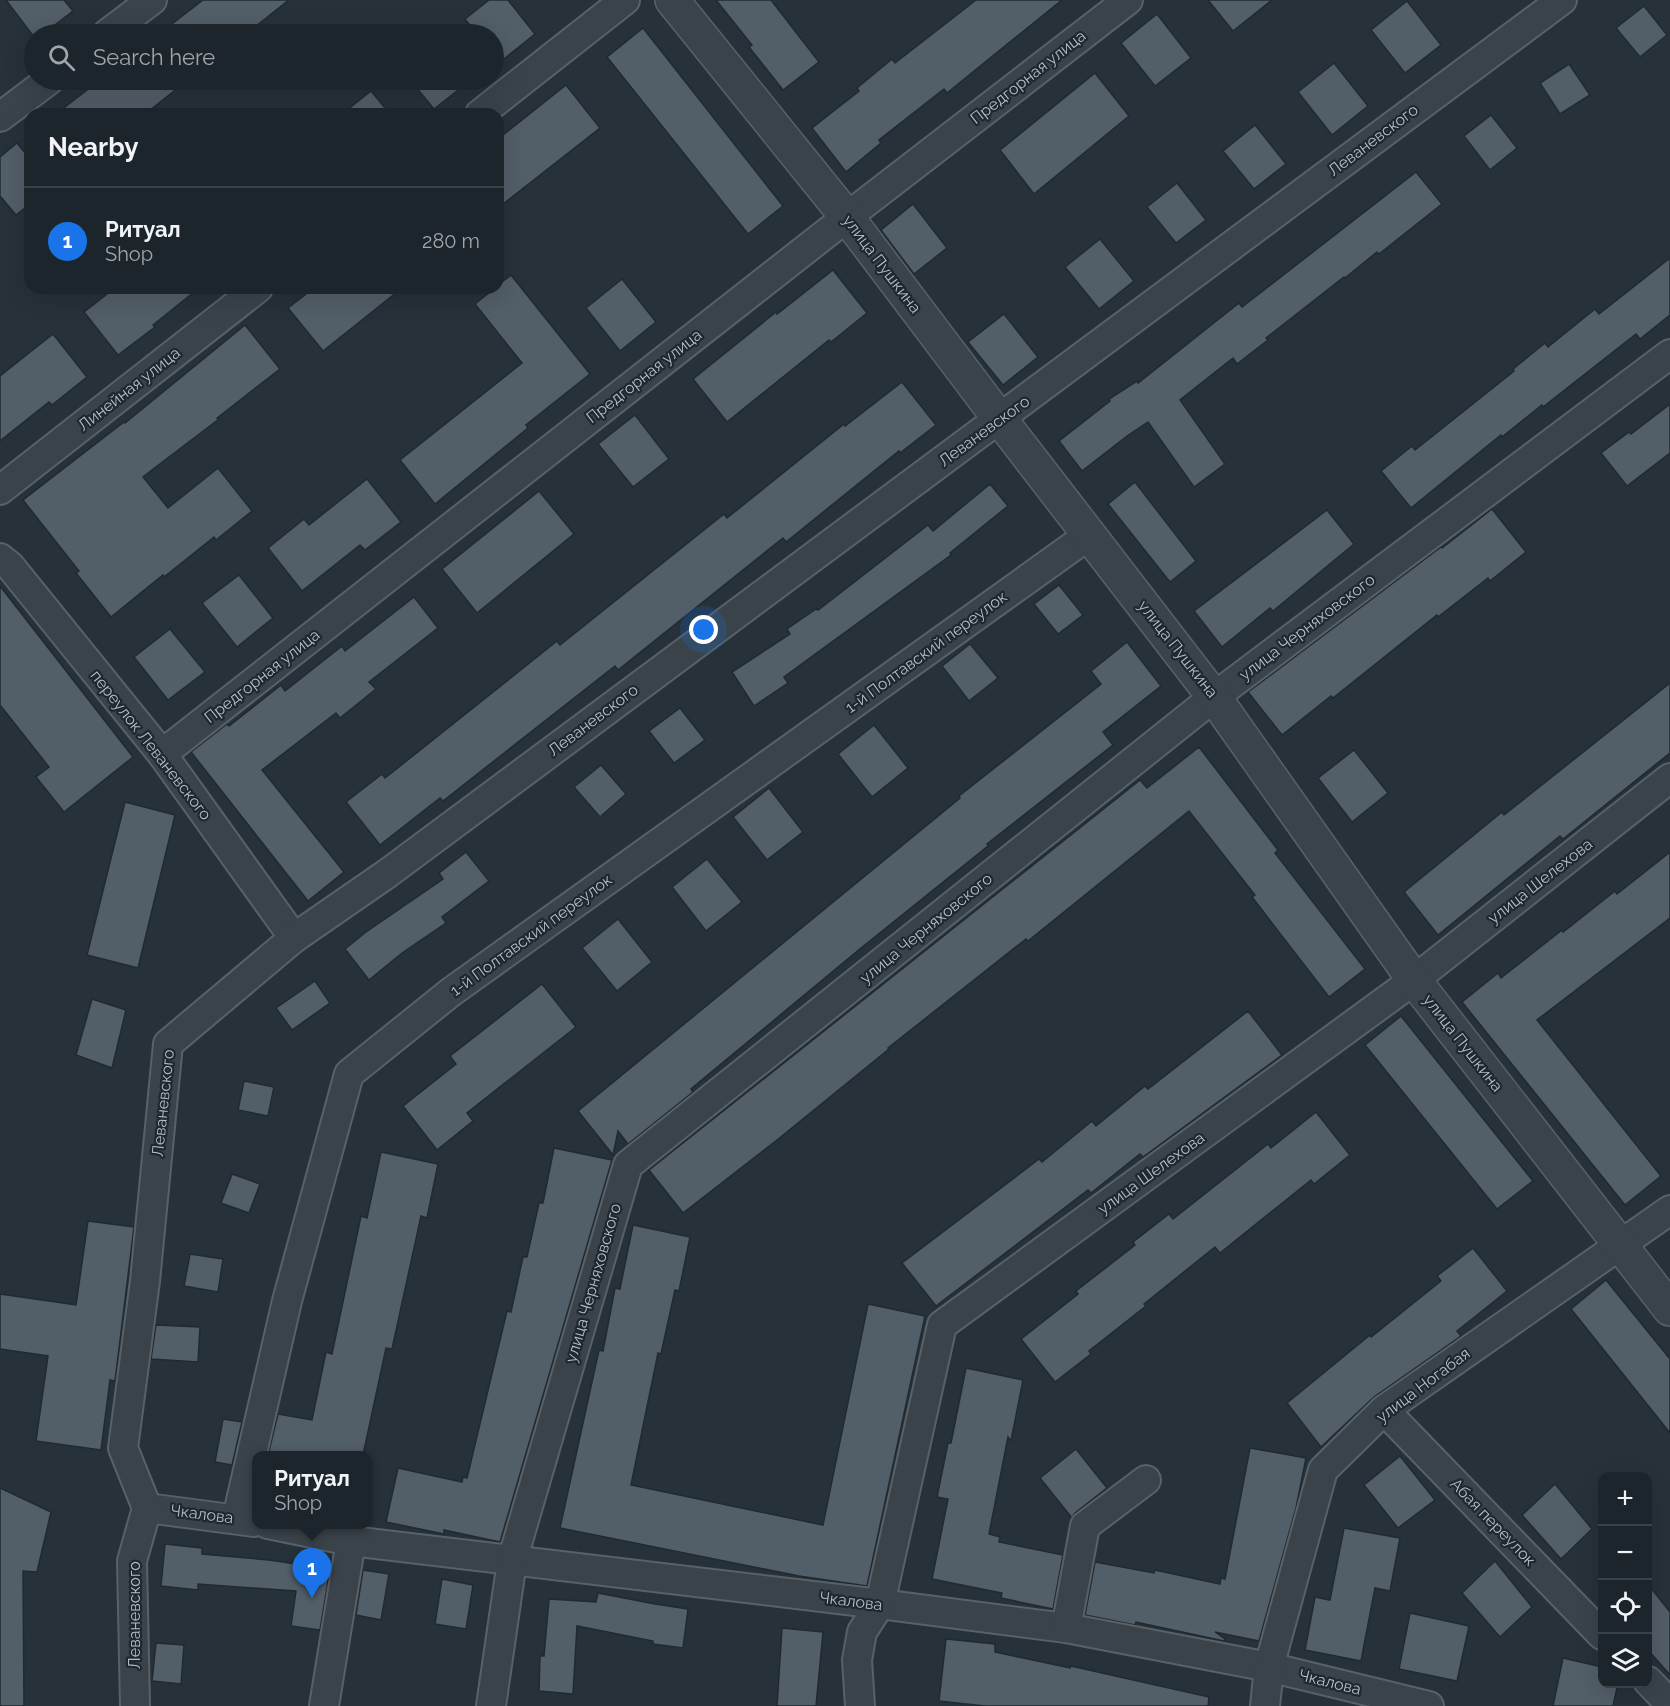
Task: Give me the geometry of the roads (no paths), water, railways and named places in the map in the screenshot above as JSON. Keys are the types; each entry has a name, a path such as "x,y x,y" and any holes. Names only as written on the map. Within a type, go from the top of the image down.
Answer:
{"street":[{"path":"120,24 152,0"},
{"path":"488,108 625,0"},
{"name":"улица Пушкина","path":"672,0 847,217 1214,697 1414,980 1670,1309"},
{"name":"Предгорная улица","path":"162,754 847,217 1128,0"},
{"name":"Леваневского","path":"135,1706 132,1562 147,1508 123,1448 146,1281 168,1044 294,938 388,873 1562,0"},
{"path":"0,117 36,90"},
{"name":"Линейная улица","path":"0,490 250,294"},
{"name":"улица Черняховского","path":"491,1706 512,1561 628,1165 1214,697 1670,354"},
{"name":"1-й Полтавский переулок","path":"260,1451 287,1301 349,1074 451,992 1089,535"},
{"name":"переулок Леваневского","path":"0,558 10,566 162,754 294,938"},
{"name":"улица Шелехова","path":"860,1706 857,1660 862,1632 880,1604 942,1325 1414,980 1670,778"},
{"name":"улица Ногабая","path":"1265,1706 1269,1667 1323,1470 1384,1410 1670,1210"},
{"name":"Абая переулок","path":"1384,1410 1601,1634"},
{"path":"1066,1628 1085,1526 1146,1480"},
{"name":"1-й Полтавский переулок","path":"247,1520 252,1493"},
{"name":"Чкалова","path":"147,1508 247,1520"},
{"name":"Чкалова","path":"292,1529 351,1541 1066,1628 1269,1667 1429,1706"},
{"path":"324,1706 351,1541"},
{"path":"1652,1686 1670,1704"}],"place":[{"name":"Ритуал","path":"312,1598"}]}
